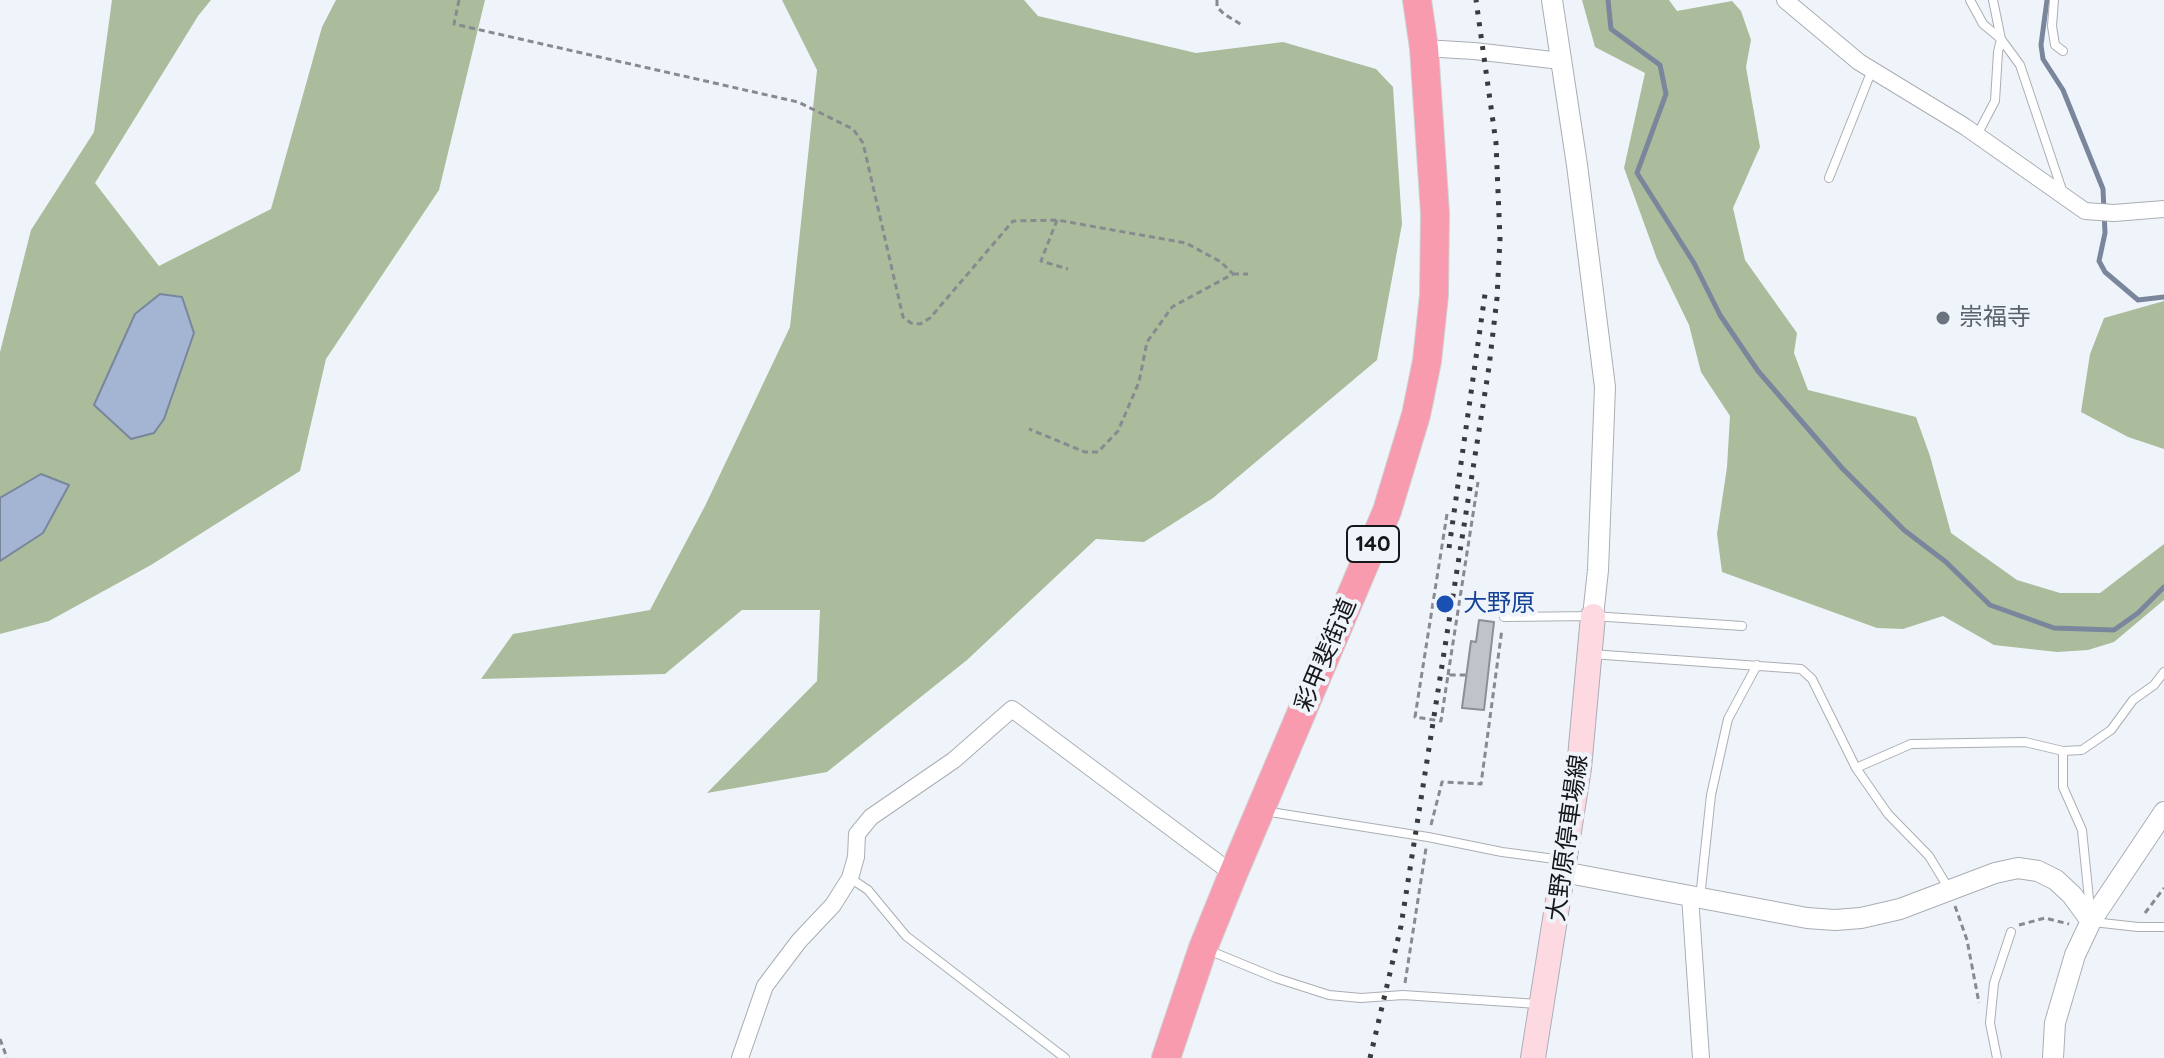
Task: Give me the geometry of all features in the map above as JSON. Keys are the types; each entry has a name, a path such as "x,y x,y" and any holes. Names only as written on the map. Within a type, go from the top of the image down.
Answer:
{"highway":[{"name":"彩甲斐街道","path":"1166,1058 1203,948 1387,511 1416,415 1427,361 1434,282 1435,213 1424,48 1417,0"}],"main road":[{"name":"大野原停車場線","path":"1533,1058 1579,768 1593,616"}],"street":[{"path":"1552,0 1605,387 1598,570 1593,616"},
{"path":"1785,0 1872,70 1977,136 2085,211 2114,213 2164,209"},
{"path":"1424,48 1561,61"},
{"path":"740,1058 765,986 799,941 833,905 850,878 856,857 857,834 871,817 954,760 1012,709 1233,874"},
{"path":"2053,1058 2055,1023 2064,986 2090,925 2164,812"},
{"path":"1564,866 1695,897 1807,918 1835,920 1900,909 1995,873 2018,868 2038,871 2056,880 2072,895 2090,925"},
{"path":"1695,897 1701,1058"}],"lane":[{"path":"1970,0 1983,24 2001,39 2020,65 2065,199"},
{"path":"1977,136 1995,101 2001,39 1993,0"},
{"path":"2054,0 2052,26 2055,45 2063,51"},
{"path":"1829,178 1872,70"},
{"path":"1504,617 1593,616 1742,626"},
{"path":"1590,654 1801,669 1812,679 1856,768 1888,814 1929,856 1950,891"},
{"path":"1695,897 1711,795 1728,719 1757,665"},
{"path":"1856,768 1911,744 2025,742 2063,751 2082,750 2111,730 2133,700 2154,685 2164,672"},
{"path":"2063,751 2063,787 2082,830 2090,925 2164,927"},
{"path":"1260,811 1428,837 1564,866"},
{"path":"850,878 868,890 906,936 1065,1058"},
{"path":"1997,1058 1990,1023 1994,983 2011,932"},
{"path":"1203,948 1276,978 1329,995 1361,998 1403,995 1542,1004"}],"path":[{"path":"459,0 454,24 798,102 853,129 863,143 903,317 911,323 920,324 930,318 1013,221 1057,220 1186,243 1221,262 1233,274"},
{"path":"1217,0 1217,7 1242,25"},
{"path":"1057,220 1041,261 1068,269"},
{"path":"1029,429 1085,452 1098,452 1118,431 1139,382 1147,342 1172,307 1233,274 1248,274"},
{"path":"1447,514 1415,717 1441,721 1478,482"},
{"path":"1403,995 1428,837 1442,782 1481,784 1504,617"},
{"path":"1448,675 1467,675"},
{"path":"1488,678 1496,678"},
{"path":"2138,927 2164,888"},
{"path":"1950,891 1967,940 1980,1009 1990,1023"},
{"path":"2011,932 2022,923 2045,918 2090,925"},
{"path":"0,1039 7,1058"}],"green space":[{"path":"112,0 211,0 198,16 95,183 159,266 271,209 322,27 336,0 485,0 439,190 326,359 300,471 151,565 49,621 0,634 0,561 43,533 41,475 0,498 0,352 31,230 94,132"},
{"path":"782,0 1024,0 1038,16 1196,53 1283,42 1376,69 1393,87 1402,224 1377,360 1213,498 1144,542 1096,539 967,660 827,772 707,793 817,681 820,610 742,610 665,674 481,679 513,634 650,610 705,506 790,327 817,70"},
{"path":"1582,0 1669,0 1677,11 1732,1 1741,11 1751,40 1746,67 1760,147 1733,208 1745,260 1797,333 1794,353 1808,390 1916,417 1951,533 2017,580 2060,593 2100,593 2164,544 2164,600 2114,642 2088,650 2057,652 1994,645 1943,616 1903,629 1877,628 1722,572 1717,534 1727,467 1730,416 1701,372 1689,325 1657,259 1624,168 1645,73 1595,47"},
{"path":"2164,301 2164,449 2128,437 2081,412 2090,354 2104,318"}],"water":[{"path":"160,294 182,297 194,333 164,419 154,433 131,439 94,405 135,314"},
{"path":"41,474 69,485 43,533 0,561 0,498"}],"building":[{"name":"大野原","path":"1479,620 1494,622 1484,710 1462,708 1471,641 1476,642"}],"waterway":[{"path":"1608,0 1611,29 1660,65 1666,94 1637,173 1694,263 1720,315 1758,371 1842,468 1904,530 1946,562 1990,605 2054,628 2114,630 2138,613 2164,587"},
{"path":"2047,0 2041,45 2043,59 2063,90 2103,189 2105,233 2099,261 2105,272 2138,300 2164,297"}],"railway":[{"path":"1370,1058 1401,926 1489,367 1497,298 1500,239 1496,143 1476,0"},
{"path":"1449,548 1486,287"}],"place":[{"name":"崇福寺","path":"1943,318"},
{"name":"大野原","path":"1445,604"}]}
